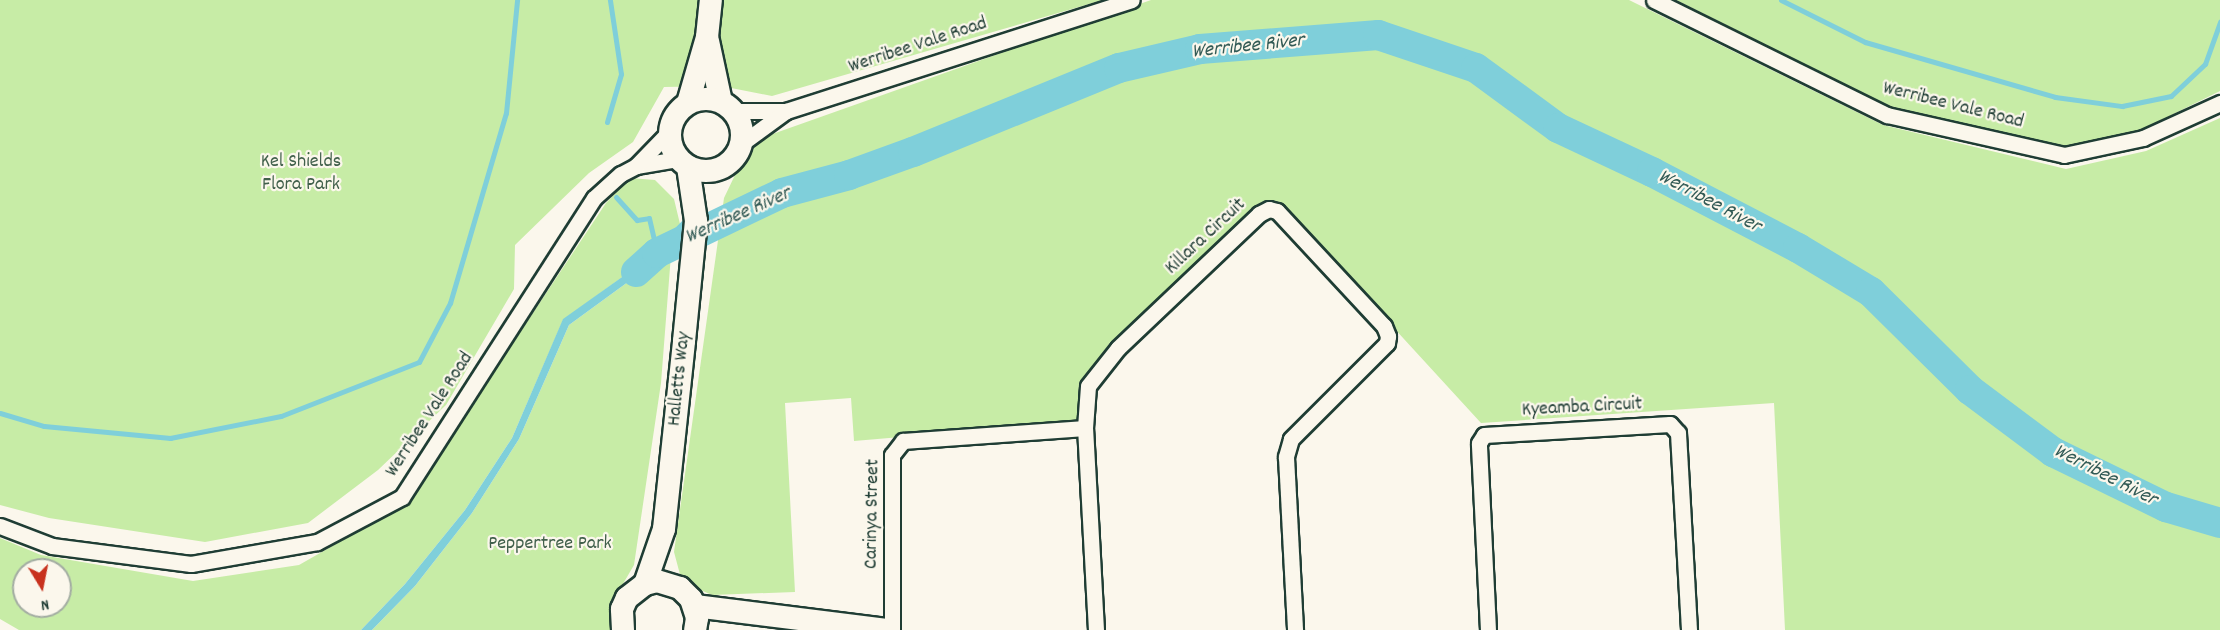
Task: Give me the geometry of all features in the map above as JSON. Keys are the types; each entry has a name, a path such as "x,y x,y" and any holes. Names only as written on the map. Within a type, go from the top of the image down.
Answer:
{"street":[{"path":"707,37 727,106 742,132 737,154 721,168 710,171 683,163 669,132 675,115 688,103 707,37 711,0"},
{"name":"Werribee Vale Road","path":"741,144 786,111 1132,0"},
{"name":"Werribee Vale Road","path":"1654,0 1887,115 2064,155 2143,138 2220,103"},
{"path":"688,103 710,99 727,106"},
{"name":"Werribee Vale Road","path":"727,106 786,111"},
{"name":"Werribee Vale Road","path":"0,526 52,546 191,564 317,542 402,497 594,198 621,174 636,166 669,132"},
{"name":"Werribee Vale Road","path":"636,166 683,163"},
{"name":"Halletts Way","path":"683,163 696,221"},
{"name":"Halletts Way","path":"663,537 696,221 710,185 721,168"},
{"name":"Killara Circuit","path":"1096,630 1085,428 1088,386 1118,348 1258,214 1278,211 1384,326 1389,336 1387,343 1291,439 1286,457 1295,630"},
{"name":"Kyeamba Circuit","path":"1488,630 1479,443 1484,435 1670,424 1678,433 1689,630"},
{"name":"Carinya Street","path":"892,630 892,455 903,441 917,437 1085,428"},
{"path":"622,630 622,609 627,598 645,584 663,537"},
{"path":"663,537 680,588 695,606 695,630"},
{"path":"645,584 669,582 680,588"},
{"path":"695,606 887,630"}],"green space":[{"name":"Kel Shields Flora Park","path":"0,0 1103,0 772,96 721,86 664,87 633,142 589,173 515,245 514,289 446,405 378,470 308,523 205,542 49,518 0,505"},
{"path":"1151,0 1629,0 1883,125 2066,169 2146,151 2220,118 2220,630 1785,630 1774,403 1481,423 1282,206 1271,204 1259,206 1110,343 1079,384 1078,422 854,441 851,398 785,403 795,592 712,595 682,582 674,552 724,198 735,175 761,138"},
{"path":"1676,0 2220,0 2220,91 2141,130 2065,148 1885,105"},
{"path":"630,178 655,180 674,199 680,224 639,265 563,320 512,438 465,510 405,584 361,630 19,630 0,619 0,538 41,555 59,558 12,558 12,618 72,618 72,560 193,581 299,565 406,504 606,203"},
{"name":"Peppertree Park","path":"672,242 661,383 634,565 613,601 613,630 372,630 415,586 472,513 519,439 569,325 643,271"}],"water":[{"path":"688,215 692,222 643,271 569,325 519,439 472,513 415,586 372,630 361,630 405,584 465,510 512,438 563,319 639,265"}],"waterway":[{"path":"0,413 44,426 170,438 281,416 419,362 450,303 506,113 517,0"},
{"path":"607,122 621,74 610,0"},
{"path":"1781,0 1865,42 2055,97 2122,106 2171,96 2205,64 2220,22"},
{"name":"Werribee River","path":"636,272 657,253 782,193 849,175 913,152 1119,68 1200,49 1378,35 1476,68 1558,128 1652,172 1798,248 1871,292 1970,390 2053,452 2166,507 2220,523"},
{"path":"616,197 637,220 649,218 657,253"}]}
